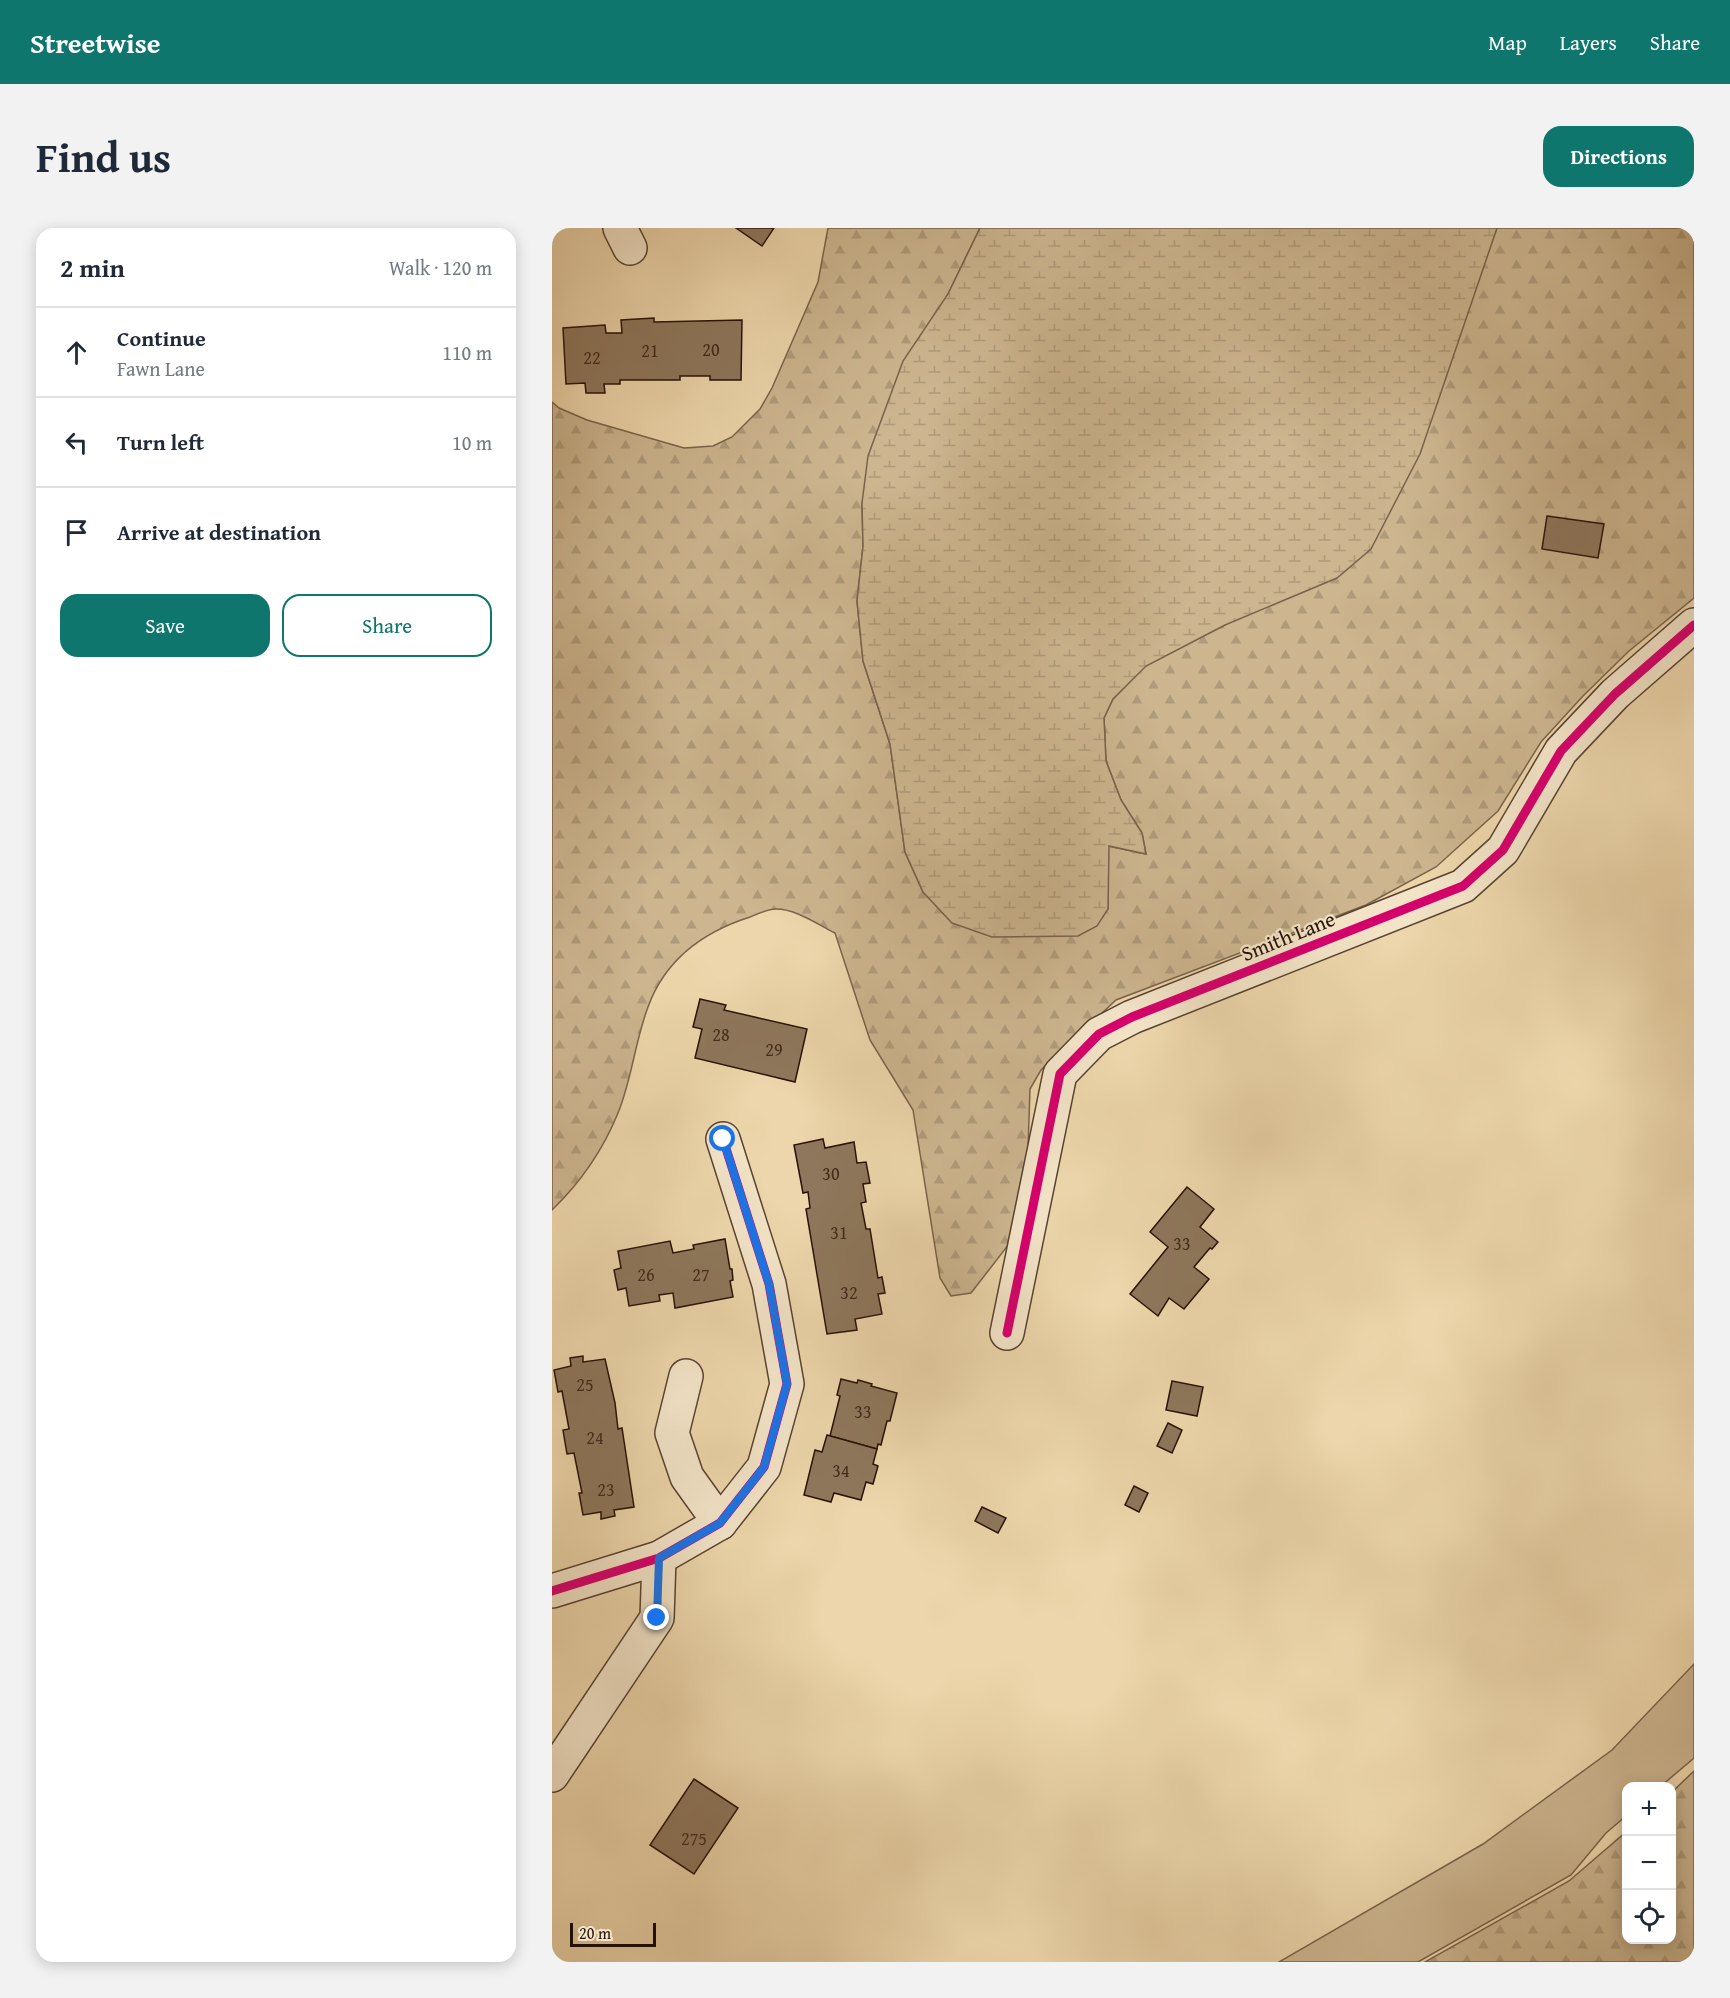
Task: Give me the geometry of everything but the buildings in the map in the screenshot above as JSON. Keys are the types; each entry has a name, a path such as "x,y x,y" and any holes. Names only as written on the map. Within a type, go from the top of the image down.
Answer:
{"street":[{"name":"Smith Lane","path":"1007,1333 1060,1074 1099,1034 1143,1012 1463,886 1503,850 1561,752 1614,694 1694,625"},
{"path":"552,1591 659,1558 720,1523 764,1467 787,1384 769,1284 723,1139"},
{"path":"686,1376 672,1433 687,1477 720,1523"},
{"path":"552,1775 657,1618 659,1558"}],"green space":[{"path":"828,228 980,228 948,294 862,503 863,546 857,601 863,661 890,744 905,852 923,892 1108,909 1108,846 1146,854 1142,833 1121,800 1106,761 1104,718 1113,699 1145,666 1225,625 1489,247 1497,228 1694,228 1694,598 1629,651 1583,696 1541,742 1498,811 1436,867 1366,905 1116,1000 1041,1070 1030,1089 1026,1207 1016,1235 971,1293 951,1296 940,1278 913,1110 870,1040 835,933 791,911 776,909 766,911 717,931 688,950 664,975 648,1007 627,1087 612,1127 590,1165 552,1210 552,402 559,408 587,420 684,448 713,446 732,437 760,409 772,388 818,282"},
{"path":"980,228 1497,228 1420,454 1371,549 1337,578 1225,625 1146,666 1113,699 1104,718 1106,761 1121,800 1142,833 1146,854 1109,846 1108,909 1097,926 1078,936 992,937 952,923 923,892 905,852 890,744 863,661 857,601 863,546 862,503 868,456 903,361 948,294"},
{"path":"1694,1664 1694,1758 1666,1782 1622,1782 1622,1819 1606,1833 1571,1875 1418,1962 1279,1962 1483,1844 1612,1750"},
{"path":"1694,1771 1694,1962 1425,1962 1569,1881 1622,1835 1622,1944 1676,1944 1676,1788"}],"cycle path":[{"path":"1007,1333 1060,1074 1099,1034 1132,1017 1463,886 1503,850 1561,751 1615,694 1694,625"},
{"path":"552,1591 659,1558 720,1523 764,1467 787,1384 769,1284 723,1139"}],"route":[{"path":"657,1618 659,1558 720,1523 764,1467 787,1384 769,1284 723,1139"}]}
